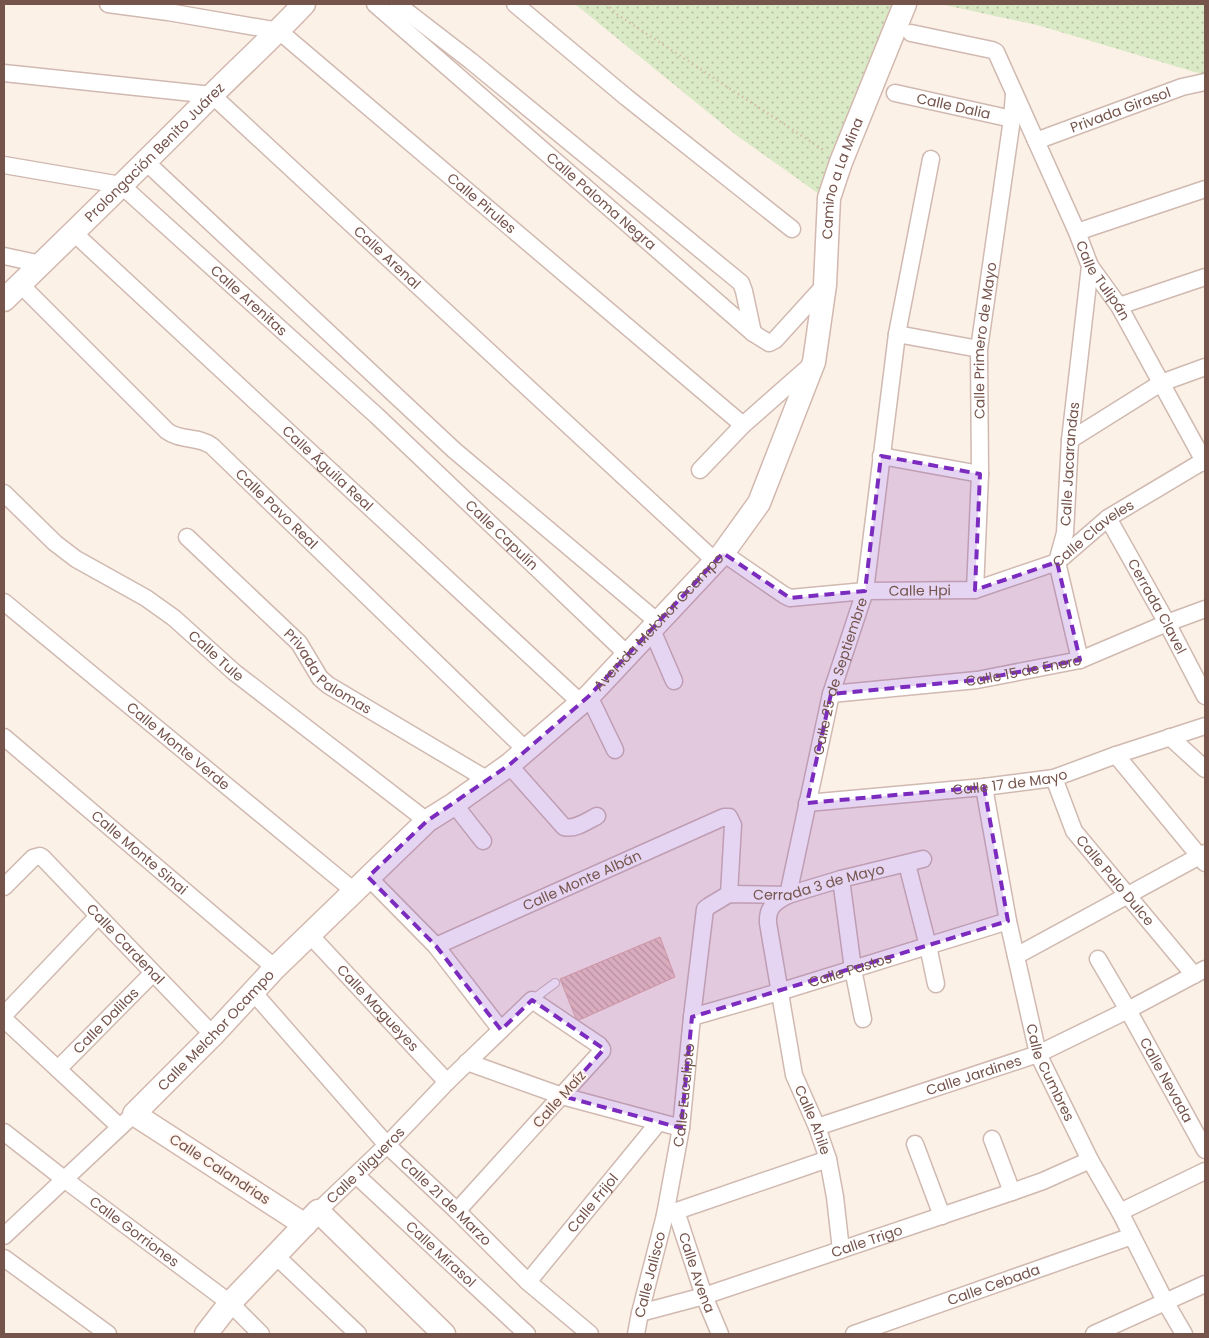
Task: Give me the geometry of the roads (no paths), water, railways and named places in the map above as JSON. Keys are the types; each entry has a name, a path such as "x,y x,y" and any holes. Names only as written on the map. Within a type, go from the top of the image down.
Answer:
{"street":[{"path":"108,4 279,31"},
{"name":"Prolongación Benito Juárez","path":"4,300 279,31 304,4"},
{"name":"Calle Paloma Negra","path":"375,4 753,333 767,342 772,342 825,285"},
{"path":"397,4 471,61 741,284 753,333"},
{"path":"515,4 626,97 792,230"},
{"name":"Camino a La Mina","path":"814,362 825,285 829,198 841,162 905,4"},
{"name":"Calle Pirules","path":"279,31 743,425"},
{"name":"Calle Tulipán","path":"912,33 994,50 998,54 1077,232 1090,266 1119,306 1205,461"},
{"path":"4,73 212,95"},
{"name":"Privada Girasol","path":"1036,140 1182,87 1205,82"},
{"name":"Calle Primero de Mayo","path":"975,590 980,474 979,349 1012,119 1014,92"},
{"name":"Calle Dalia","path":"896,93 1012,119"},
{"name":"Calle Arenal","path":"212,95 719,557 790,598 865,591"},
{"name":"Calle 25 de Septiembre","path":"788,895 831,694 865,591 897,334 931,158"},
{"path":"146,162 454,450 656,626 674,681"},
{"path":"4,165 121,185"},
{"name":"Calle Arenitas","path":"121,185 377,416"},
{"path":"1077,232 1205,189"},
{"name":"Calle Águila Real","path":"74,233 585,700"},
{"path":"4,256 41,264"},
{"name":"Calle Jacarandas","path":"1080,660 1057,562 1065,533 1070,440 1090,266"},
{"path":"1119,306 1205,277"},
{"name":"Calle Pavo Real","path":"20,284 167,431 175,436 202,440 212,446 527,751"},
{"path":"897,334 979,349"},
{"path":"700,470 743,425 814,362"},
{"name":"Avenida Melchor Ocampo","path":"427,821 509,765 585,700 719,557 760,503 814,362"},
{"path":"1070,440 1161,383 1205,368"},
{"name":"Calle Capulín","path":"377,416 628,655"},
{"path":"881,456 980,474"},
{"name":"Calle Claveles","path":"975,590 1057,562 1108,518 1205,461"},
{"name":"Calle Tule","path":"4,494 55,543 76,559 146,598 174,618 234,672 427,821"},
{"name":"Cerrada Clavel","path":"1108,518 1167,623 1205,696"},
{"name":"Privada Palomas","path":"187,537 298,643 320,678 328,685 488,780"},
{"name":"Calle Hpi","path":"865,591 975,590"},
{"name":"Calle Monte Verde","path":"4,602 361,884 436,946 501,1030"},
{"name":"Calle 15 de Enero","path":"831,694 977,680 1080,660 1205,609"},
{"path":"585,700 615,750"},
{"name":"Calle 17 de Mayo","path":"807,803 984,787 1054,778 1116,755 1205,726"},
{"name":"Calle Monte Sinai","path":"4,737 275,968"},
{"path":"1170,737 1205,769"},
{"path":"1016,956 1128,895 1203,858 1116,755"},
{"path":"509,765 566,829 598,816"},
{"name":"Calle Palo Dulce","path":"1054,778 1074,831 1128,895 1200,972"},
{"name":"Calle Cumbres","path":"984,787 1008,922 1038,1054 1090,1160 1120,1212 1166,1303 1184,1334"},
{"path":"454,804 483,841"},
{"name":"Calle Monte Albán","path":"436,946 720,818 729,817 733,824 729,894"},
{"name":"Calle Melchor Ocampo","path":"4,1236 127,1120 213,1035 309,934 427,821"},
{"name":"Calle Cardenal","path":"4,887 31,860 37,856 43,858 213,1035"},
{"name":"Cerrada 3 de Mayo","path":"729,894 788,895 841,879 923,859"},
{"path":"907,864 936,984"},
{"path":"841,879 852,969 863,1019"},
{"name":"Calle Eucalipto","path":"670,1213 705,909 729,894"},
{"name":"Calle Ahile","path":"788,895 771,906 767,914 768,923 794,1075 817,1127 828,1159 835,1197 841,1250"},
{"path":"4,1014 98,916"},
{"name":"Calle Pastos","path":"692,1017 1008,922"},
{"name":"Calle Magueyes","path":"309,934 446,1082"},
{"name":"Calle Nevada","path":"1098,959 1205,1150"},
{"name":"Calle Jardines","path":"817,1127 1038,1054 1200,972"},
{"name":"Calle Dalilas","path":"58,1069 152,973"},
{"name":"Calle 21 de Marzo","path":"253,992 387,1145 528,1282 590,1334"},
{"name":"Calle Jilgueros","path":"206,1334 230,1303 312,1218 387,1145 446,1082 532,1000"},
{"name":"Calle Maíz","path":"457,1211 562,1096 602,1049 532,1000"},
{"name":"Calle Calandrias","path":"4,1019 58,1069 127,1120 312,1218 444,1334"},
{"path":"467,1062 562,1096 681,1128"},
{"name":"Calle Frijol","path":"528,1282 658,1123"},
{"name":"Calle Gorriones","path":"4,1132 230,1303 261,1334"},
{"path":"992,1139 1012,1192"},
{"path":"915,1144 942,1216"},
{"path":"670,1213 828,1159"},
{"name":"Calle Trigo","path":"640,1313 704,1296 942,1216 1043,1181 1090,1160"},
{"path":"1120,1212 1205,1171"},
{"name":"Calle Mirasol","path":"356,1175 527,1334"},
{"name":"Calle Avena","path":"670,1213 720,1334"},
{"name":"Calle Jalisco","path":"636,1334 640,1313 670,1213"},
{"name":"Calle Cebada","path":"854,1334 1132,1236"},
{"path":"276,1256 358,1334"},
{"path":"4,1258 108,1334"},
{"path":"1094,1334 1205,1284"}],"lane":[{"path":"532,1000 555,983"}]}
